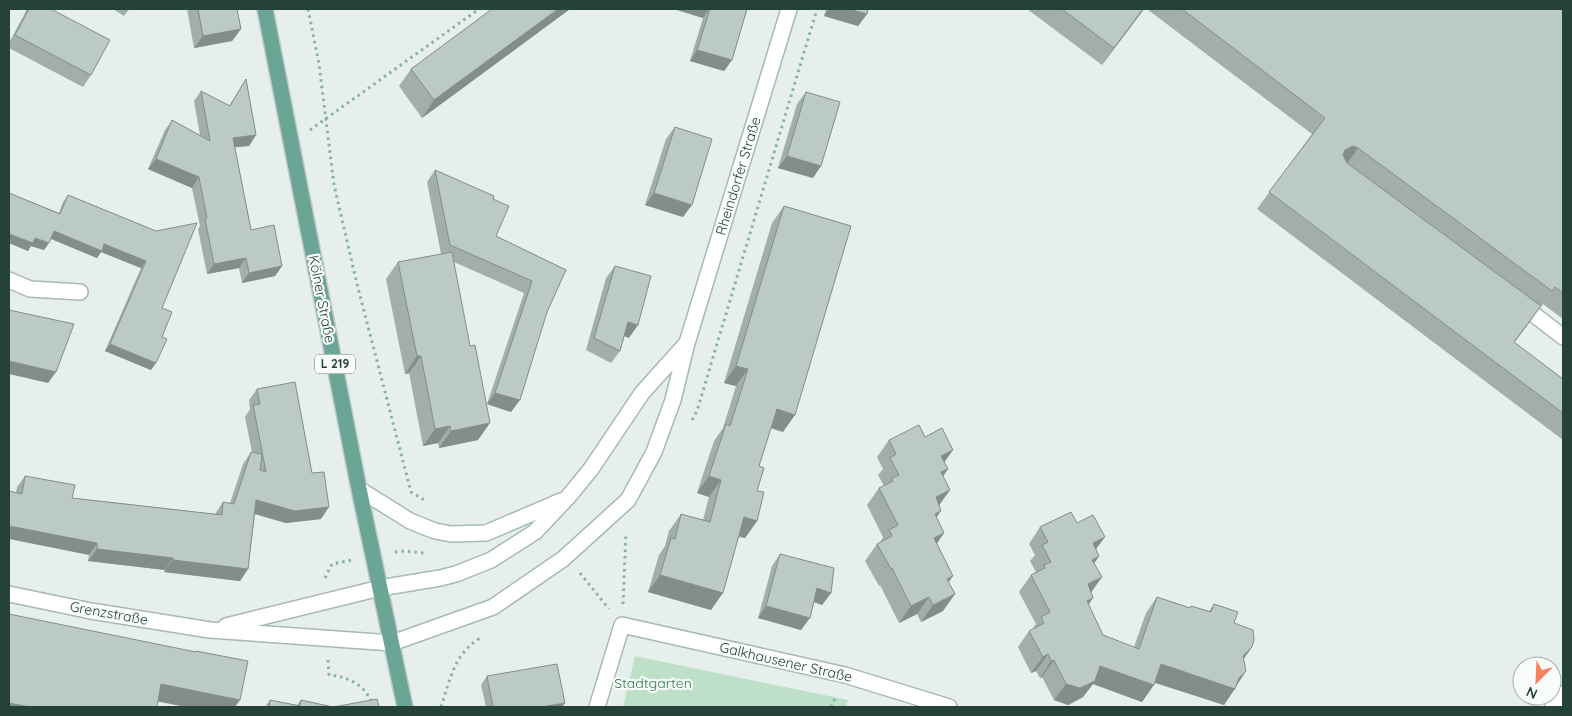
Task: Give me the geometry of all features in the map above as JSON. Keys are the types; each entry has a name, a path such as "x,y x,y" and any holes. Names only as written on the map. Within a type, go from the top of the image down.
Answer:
{"main road":[{"name":"Kölner Straße","path":"265,9 359,490 406,707"},
{"name":"Rheindorfer Straße","path":"392,643 492,607 563,559 628,500 654,452 673,400 687,343 789,9"},
{"path":"9,280 30,289 80,292"},
{"path":"1508,295 1563,337"},
{"name":"Rheindorfer Straße","path":"359,490 410,521 435,531 451,534 486,533 564,499 569,496 591,469 642,393 687,343"},
{"name":"Rheindorfer Straße","path":"380,588 456,574 492,560 535,532 564,499"},
{"name":"Grenzstraße","path":"210,630 380,588"},
{"name":"Grenzstraße","path":"9,594 91,611 210,630 392,643"},
{"path":"597,707 622,625"},
{"name":"Galkhausener Straße","path":"622,625 845,675 949,707"},
{"path":"1553,707 1563,694"}],"path":[{"path":"308,9 319,64 334,185 345,232 411,492 431,504"},
{"path":"292,144 479,9"},
{"path":"622,625 628,500"},
{"path":"578,571 622,625"}],"green space":[{"name":"Stadtgarten","path":"635,656 848,700 846,707 623,707"}],"building":[{"path":"29,9 51,9 110,40 91,75 15,35"},
{"path":"198,9 237,9 241,29 203,36"},
{"path":"492,9 558,9 434,100 411,69"},
{"path":"710,9 747,9 732,60 697,50"},
{"path":"848,9 868,9 867,14"},
{"path":"1062,9 1143,9 1114,48"},
{"path":"1182,9 1563,9 1563,293 1555,287 1552,291 1358,148 1353,146 1345,150 1343,155 1347,163 1541,306 1514,342 1563,379 1563,413 1269,192 1325,118"},
{"path":"246,79 256,135 233,138 251,230 274,225 282,266 249,273 246,258 214,264 199,177 156,159 172,120 210,141 201,91 230,106"},
{"path":"806,92 840,102 821,166 787,156"},
{"path":"675,127 712,139 692,205 654,193"},
{"path":"435,170 494,196 493,199 509,206 496,236 566,270 547,312 520,400 495,393 532,281 450,245"},
{"path":"9,193 60,214 68,195 156,231 197,223 162,308 172,312 162,337 167,339 156,363 110,344 146,261 104,244 102,251 54,231 49,243 35,238 33,243 9,234"},
{"path":"784,206 851,226 795,415 777,409 759,466 764,468 757,491 764,492 757,521 744,517 723,593 660,575 671,538 675,539 681,514 710,522 721,480 709,476 726,424 730,426 748,369 736,366"},
{"path":"452,252 470,346 475,345 490,423 451,431 450,426 435,429 421,356 417,356 398,262"},
{"path":"615,266 651,276 638,325 628,322 620,351 594,338"},
{"path":"9,310 74,324 56,372 9,361"},
{"path":"295,382 312,473 324,472 329,507 295,511 256,500 248,569 97,549 97,543 9,526 9,491 22,494 25,476 75,485 72,498 222,515 223,502 234,504 251,452 262,454 260,470 266,472 253,405 260,404 257,389"},
{"path":"919,425 925,437 942,428 953,450 941,456 948,469 941,472 950,490 936,497 941,511 935,514 944,533 934,538 953,576 947,579 955,594 933,605 929,597 911,606 892,568 877,544 892,536 889,530 898,525 879,488 893,481 892,478 899,475 890,458 896,454 889,440"},
{"path":"1071,512 1077,523 1093,515 1105,537 1093,543 1099,556 1092,560 1102,577 1088,584 1093,598 1087,601 1103,635 1139,649 1157,597 1190,608 1191,606 1211,612 1214,604 1238,612 1234,623 1253,630 1254,640 1252,647 1243,656 1246,671 1239,678 1235,689 1161,664 1154,685 1100,666 1095,681 1080,688 1066,684 1054,660 1051,661 1048,654 1043,657 1029,631 1044,623 1041,617 1050,612 1031,575 1045,568 1044,565 1051,562 1042,545 1048,542 1040,527"},
{"path":"780,554 834,568 831,593 817,588 810,618 766,606"},
{"path":"9,614 248,661 240,700 161,684 157,707 30,707 9,703"},
{"path":"557,664 565,703 541,707 493,707 487,676"},
{"path":"377,699 379,707 333,707"},
{"path":"270,700 300,706 301,700 333,707 269,707"}]}
